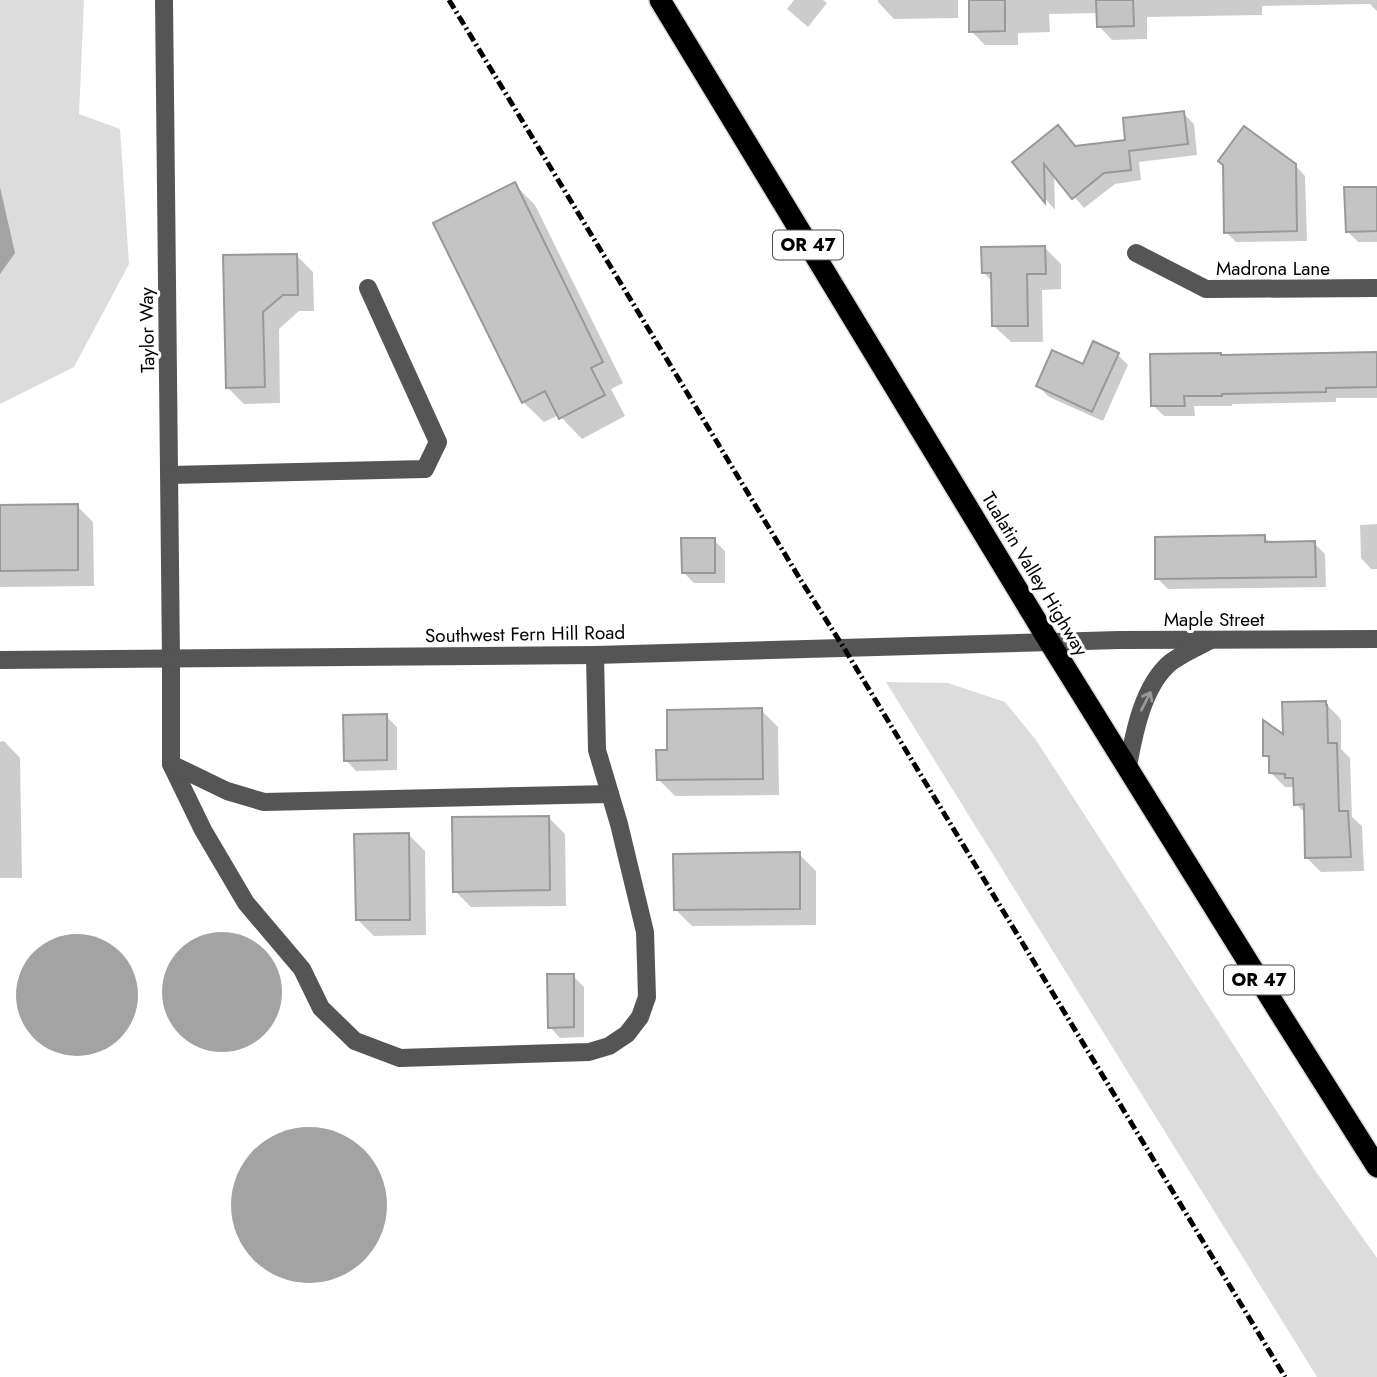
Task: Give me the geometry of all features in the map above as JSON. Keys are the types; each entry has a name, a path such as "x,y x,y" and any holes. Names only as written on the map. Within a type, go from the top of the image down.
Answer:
{"highway":[{"name":"Tualatin Valley Highway","path":"660,0 1050,643 1377,1167"}],"street":[{"name":"Taylor Way","path":"164,0 171,764"},
{"name":"Madrona Lane","path":"1136,253 1206,289 1377,288"},
{"path":"170,475 425,469 438,442 368,288"},
{"name":"Maple Street","path":"1050,643 1119,640 1377,639"},
{"path":"1128,766 1141,708 1159,676 1171,662 1209,640"},
{"name":"Southwest Fern Hill Road","path":"0,660 595,655 1050,643"},
{"path":"171,764 203,830 246,903 302,969 321,1008 355,1041 400,1058 589,1052 609,1046 627,1034 639,1017 647,997 645,932 597,750 595,655"},
{"path":"171,764 227,791 264,802 610,794"}],"shaded area":[{"path":"0,0 84,0 79,114 120,129 129,264 74,367 0,404"},
{"path":"0,187 15,253 0,274"},
{"path":"886,682 948,683 1005,702 1036,740 1314,1169 1377,1258 1377,1377 1317,1377"},
{"path":"222,932 245,937 264,950 277,969 282,992 277,1015 264,1034 245,1047 222,1052 199,1047 180,1034 167,1015 162,992 167,969 180,950 199,937"},
{"path":"77,934 100,938 120,952 134,972 138,995 134,1018 120,1038 100,1052 77,1056 54,1052 34,1038 20,1018 16,995 20,972 34,952 54,938"},
{"path":"309,1127 339,1133 364,1150 381,1175 387,1205 381,1235 364,1260 339,1277 309,1283 279,1277 254,1260 237,1235 231,1205 237,1175 254,1150 279,1133"}],"building":[{"path":"969,0 1005,0 1005,31 969,32"},
{"path":"1096,0 1133,0 1134,26 1097,27"},
{"path":"1184,111 1188,144 1129,151 1131,170 1104,173 1072,199 1044,164 1045,203 1012,162 1058,125 1075,146 1125,140 1123,118"},
{"path":"1244,126 1296,164 1297,231 1224,233 1223,165 1218,161"},
{"path":"515,182 603,362 591,368 605,395 559,419 545,391 522,403 433,223"},
{"path":"1344,187 1377,187 1377,231 1346,232"},
{"path":"1045,246 1046,274 1027,274 1028,326 992,326 991,273 982,273 981,247"},
{"path":"297,254 298,295 283,295 263,312 265,387 226,388 223,255"},
{"path":"1093,341 1119,353 1092,412 1036,386 1052,350 1083,364"},
{"path":"1377,352 1377,387 1326,388 1326,392 1184,396 1185,406 1151,406 1150,354"},
{"path":"78,504 78,570 0,571 0,505"},
{"path":"1265,535 1265,542 1315,541 1316,577 1155,579 1155,537"},
{"path":"681,538 715,538 715,573 682,573"},
{"path":"1326,701 1328,743 1337,743 1339,811 1348,811 1351,857 1305,858 1304,804 1294,805 1293,778 1285,778 1285,774 1269,773 1269,756 1263,756 1263,720 1283,734 1282,702"},
{"path":"762,708 763,779 657,780 656,750 667,750 667,710"},
{"path":"387,714 387,760 344,761 343,715"},
{"path":"549,816 550,890 453,892 452,817"},
{"path":"409,833 410,920 356,920 354,834"},
{"path":"800,852 800,909 674,910 673,854"},
{"path":"547,974 574,974 574,1027 548,1028"}],"railway":[{"path":"449,0 1285,1377"}]}
